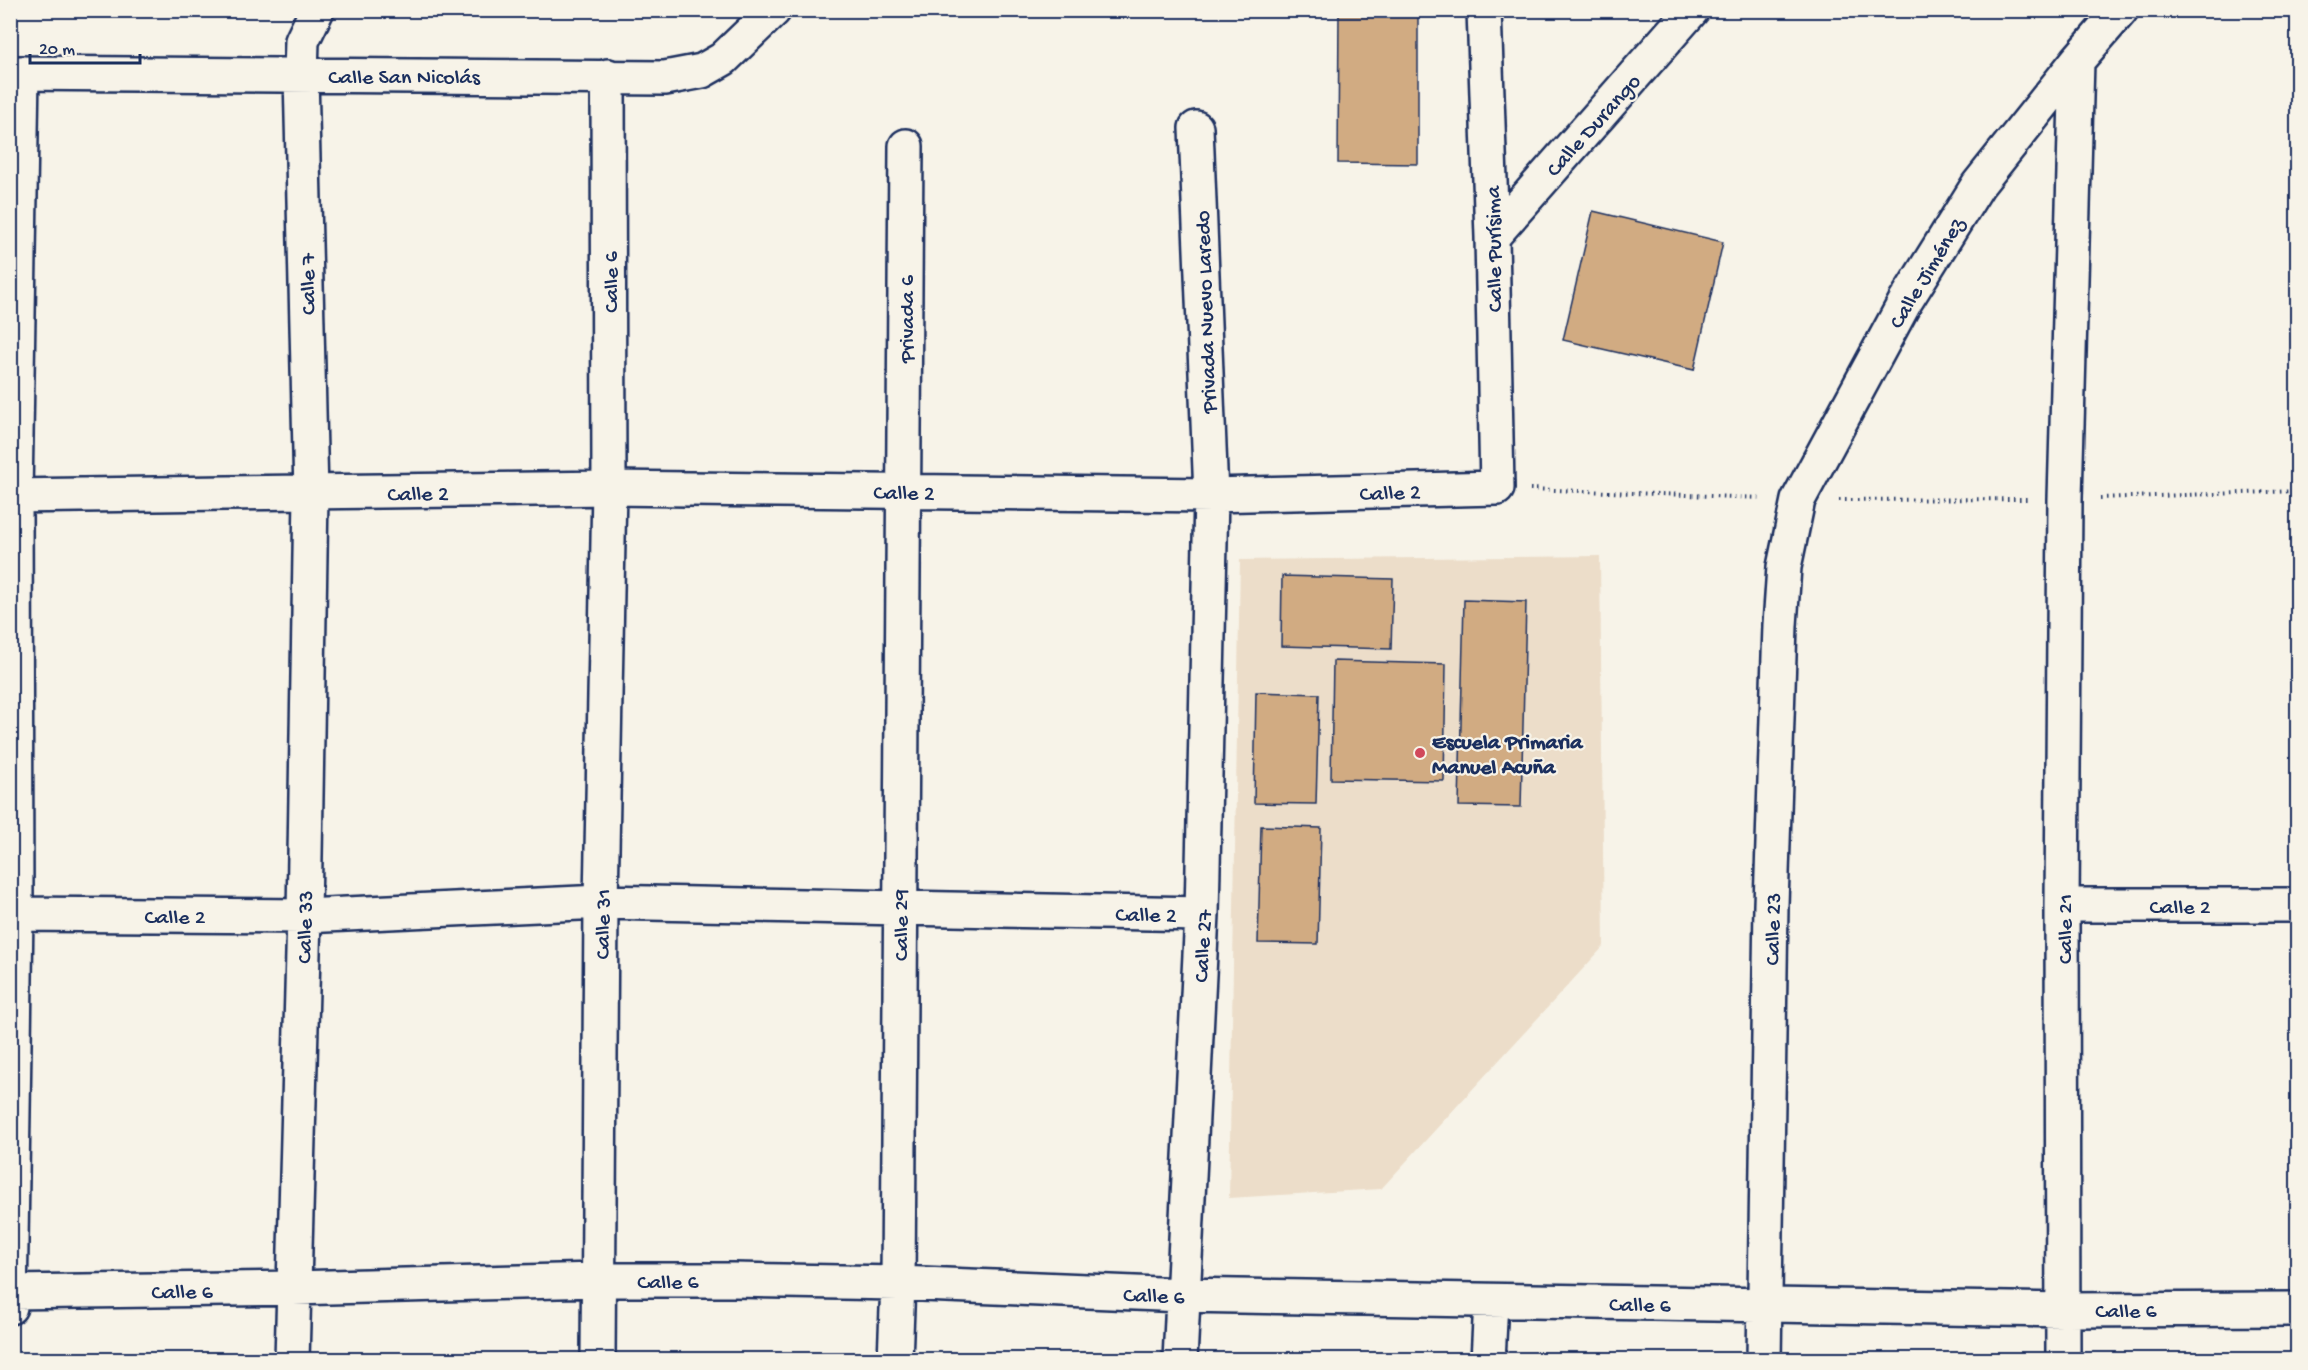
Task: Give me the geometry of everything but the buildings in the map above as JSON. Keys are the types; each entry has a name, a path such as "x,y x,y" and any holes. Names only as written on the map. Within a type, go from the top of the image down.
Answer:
{"street":[{"name":"Calle 7","path":"311,494 301,75 302,41 317,10"},
{"name":"Calle San Nicolás","path":"16,73 665,78 702,71 723,59 774,10"},
{"name":"Calle Purísima","path":"1484,10 1492,237 1497,488"},
{"name":"Calle Durango","path":"1492,237 1692,10"},
{"name":"Calle Jiménez","path":"1798,500 1905,302 1978,185 2077,61 2121,10"},
{"name":"Calle 21","path":"2063,1359 2062,905 2065,499 2077,61"},
{"path":"10,1307 16,73"},
{"name":"Calle 6","path":"609,76 609,488"},
{"name":"Privada Nuevo Laredo","path":"1196,128 1211,495"},
{"name":"Privada 6","path":"904,491 906,146"},
{"name":"Calle 2","path":"13,496 311,494 609,488 1211,495 1497,488"},
{"name":"Calle 31","path":"598,1359 601,902 609,488"},
{"name":"Calle 29","path":"896,1359 904,491"},
{"name":"Calle 33","path":"292,1359 304,916 311,494"},
{"name":"Calle 27","path":"1180,1359 1202,914 1211,495"},
{"name":"Calle 23","path":"1764,1359 1771,917 1780,625 1784,567 1798,500"},
{"name":"Calle 2","path":"13,914 304,916 601,902 899,910 1202,914"},
{"name":"Calle 2","path":"2062,905 2298,904"},
{"name":"Calle 6","path":"11,1292 597,1280 898,1283 1183,1296 2063,1310 2298,1309"},
{"path":"1488,1359 1491,1301"}],"path":[{"path":"1497,488 1798,500"}],"shaded area":[{"name":"Escuela Primaria Manuel Acuña","path":"1600,556 1604,946 1381,1189 1229,1198 1240,560"}],"place":[{"name":"Escuela Primaria Manuel Acuña","path":"1420,753"}]}
